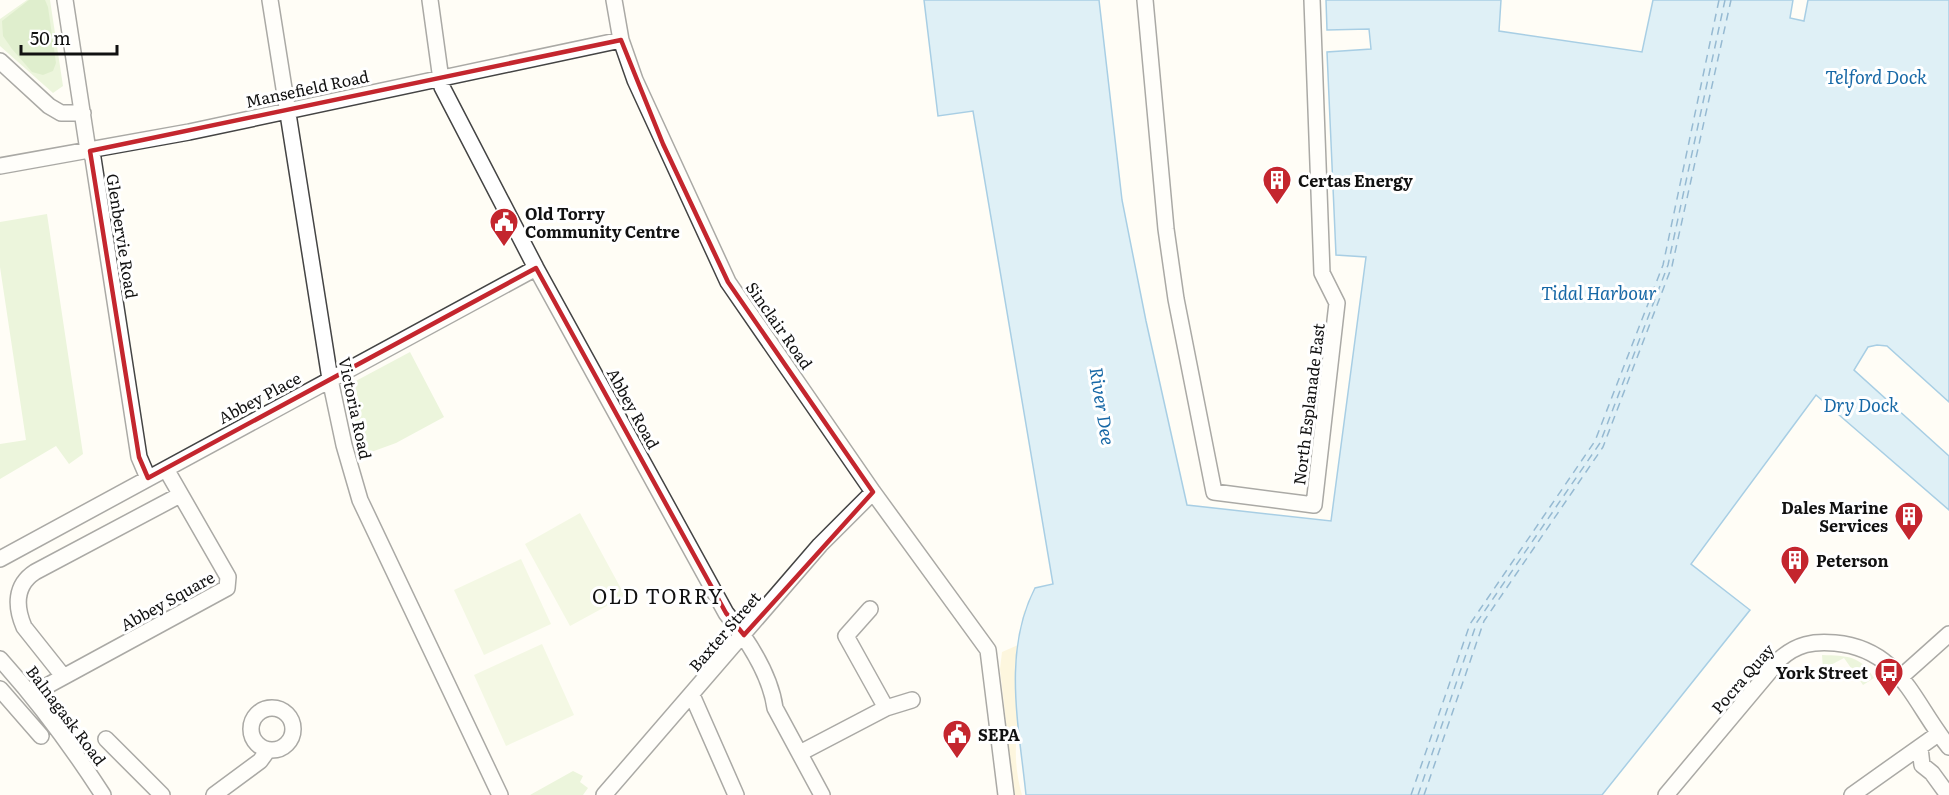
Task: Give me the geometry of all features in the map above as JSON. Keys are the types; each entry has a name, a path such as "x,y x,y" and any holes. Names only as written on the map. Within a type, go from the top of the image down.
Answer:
{"street":[{"name":"Glenbervie Road","path":"65,0 82,113 93,158 139,457 148,478"},
{"name":"Victoria Road","path":"270,0 330,379 344,445 360,500 500,795"},
{"name":"Abbey Road","path":"430,0 442,87 536,268 726,613 744,635 773,692 775,708 822,795"},
{"name":"Sinclair Road","path":"614,0 621,39 663,144 728,282 873,492 981,637 988,650 1006,795"},
{"name":"North Esplanade East","path":"1145,0 1166,229 1178,310 1214,492 1314,505 1337,303 1322,273 1312,0"},
{"name":"Mansefield Road","path":"0,166 90,151 288,111 621,39"},
{"path":"0,61 49,106 61,113 82,113"},
{"name":"Abbey Place","path":"0,560 536,268"},
{"name":"Abbey Square","path":"32,694 226,591 229,583 228,577 166,468"},
{"name":"Baxter Street","path":"604,795 820,545 873,492"},
{"path":"63,676 24,627 20,617 18,598 22,583 36,572 180,495"},
{"path":"870,609 846,636 886,708"},
{"path":"1902,676 1949,634"},
{"name":"Pocra Quay","path":"1666,795 1780,659 1795,648 1817,642 1852,645 1881,658 1902,676 1938,734 1949,747"},
{"name":"Balnagask Road","path":"0,659 32,694 73,748 103,795"},
{"path":"0,688 40,736"},
{"path":"692,695 736,795"},
{"path":"801,753 886,708 912,700"},
{"path":"1852,795 1938,734"},
{"path":"1920,748 1922,765 1932,773 1948,795"},
{"path":"111,750 162,795"},
{"path":"214,795 260,761 268,750"}],"highlighted area":[{"path":"621,40 663,144 728,282 873,492 744,635 726,613 536,268 148,478 139,457 90,151"}],"green space":[{"path":"27,0 50,0 63,86 53,93 0,46 0,19"},
{"path":"29,0 45,0 48,7 56,63 53,71 43,75 32,72 3,36 2,21"},
{"path":"47,214 83,454 69,464 56,446 0,479 0,444 26,440 0,267 0,222"},
{"path":"410,352 444,417 396,443 363,455 348,390 352,383"},
{"path":"580,513 625,596 570,626 525,544"},
{"path":"521,559 551,624 484,655 454,590"},
{"path":"542,644 574,715 506,746 474,675"},
{"path":"1822,655 1852,658 1869,670 1874,678 1863,685 1844,658 1823,669"},
{"path":"573,771 583,776 580,782 588,788 583,795 530,795"}],"sand":[{"path":"1024,610 1032,617 1016,746 1016,766 1022,795 1014,795 1000,669 1002,652 1018,645"}],"water":[{"name":"Tidal Harbour","path":"924,0 1099,0 1122,200 1187,505 1331,521 1366,257 1336,255 1327,52 1371,49 1369,29 1327,30 1326,0 1501,0 1499,31 1642,52 1653,0 1793,0 1790,18 1804,21 1808,0 1949,0 1949,402 1887,346 1868,347 1854,370 1949,456 1949,510 1816,395 1691,564 1750,610 1602,795 1026,795 1017,716 1016,663 1019,638 1025,612 1035,588 1053,584 973,111 938,116"}],"ferry route":[{"path":"1411,795 1470,624 1595,441 1663,265 1719,0"},
{"path":"1418,795 1477,622 1600,443 1668,265 1725,0"},
{"path":"1424,795 1484,621 1603,447 1672,266 1731,0"}],"place":[{"name":"Certas Energy","path":"1277,206"},
{"name":"Old Torry Community Centre","path":"504,248"},
{"name":"Dales Marine Services","path":"1909,542"},
{"name":"Peterson","path":"1795,586"},
{"name":"York Street","path":"1889,698"},
{"name":"SEPA","path":"957,760"}],"district":[{"name":"OLD TORRY","path":"658,595"}],"water label":[{"name":"Telford Dock","path":"1876,76"},
{"name":"Dry Dock","path":"1861,404"},
{"name":"River Dee","path":"1103,406"}]}
